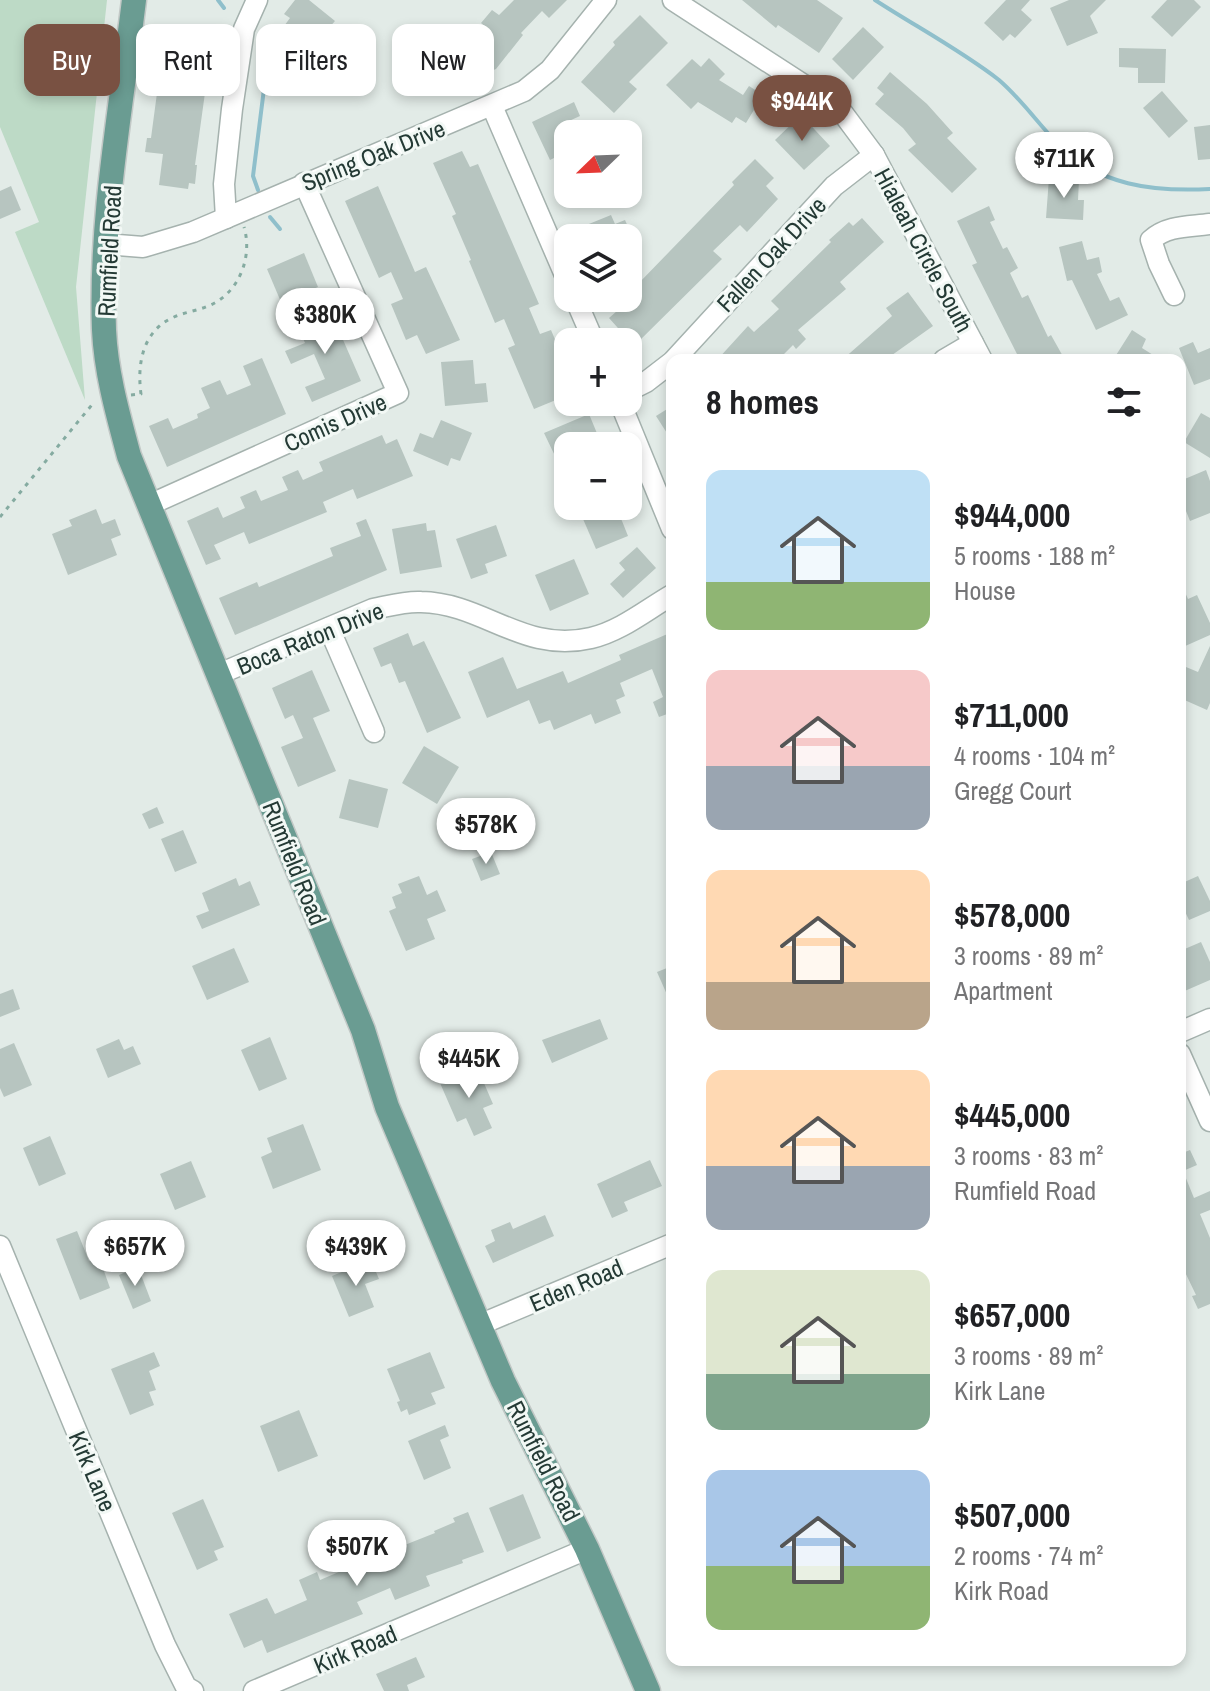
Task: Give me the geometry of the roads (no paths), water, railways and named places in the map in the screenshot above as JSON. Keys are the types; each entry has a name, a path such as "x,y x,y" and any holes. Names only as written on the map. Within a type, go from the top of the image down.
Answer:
{"main road":[{"name":"Rumfield Road","path":"134,0 105,244 104,332 114,397 129,456 363,1030 387,1107 503,1381 587,1549 648,1691"}],"street":[{"path":"233,215 224,184 232,109 244,29 257,0"},
{"name":"Spring Oak Drive","path":"105,244 143,247 165,242 524,91 550,70 606,0"},
{"name":"Hialeah Circle South","path":"673,0 839,108 874,155 978,352"},
{"path":"492,106 554,250"},
{"name":"Fallen Oak Drive","path":"679,354 834,186 874,155"},
{"name":"Comis Drive","path":"149,505 398,393 304,183"},
{"path":"1174,295 1151,240 1160,232 1174,228 1210,224"},
{"name":"Fallen Oak Drive","path":"642,384 666,366"},
{"path":"626,416 666,514"},
{"name":"Boca Raton Drive","path":"219,674 373,609 422,602 473,613 517,634 546,641 567,641 592,638 622,627 666,599"},
{"path":"329,628 374,732"},
{"path":"1186,1029 1210,1019"},
{"path":"1186,1067 1210,1121"},
{"name":"Kirk Lane","path":"0,1246 165,1645 186,1687 193,1691"},
{"name":"Eden Road","path":"479,1325 666,1247"},
{"name":"Kirk Road","path":"254,1691 587,1549"}],"waterway":[{"path":"218,0 224,8"},
{"path":"875,0 985,69 1015,95 1057,143 1091,169 1148,187 1210,189"},
{"path":"258,190 253,176 263,96"},
{"path":"270,217 280,229"}]}
